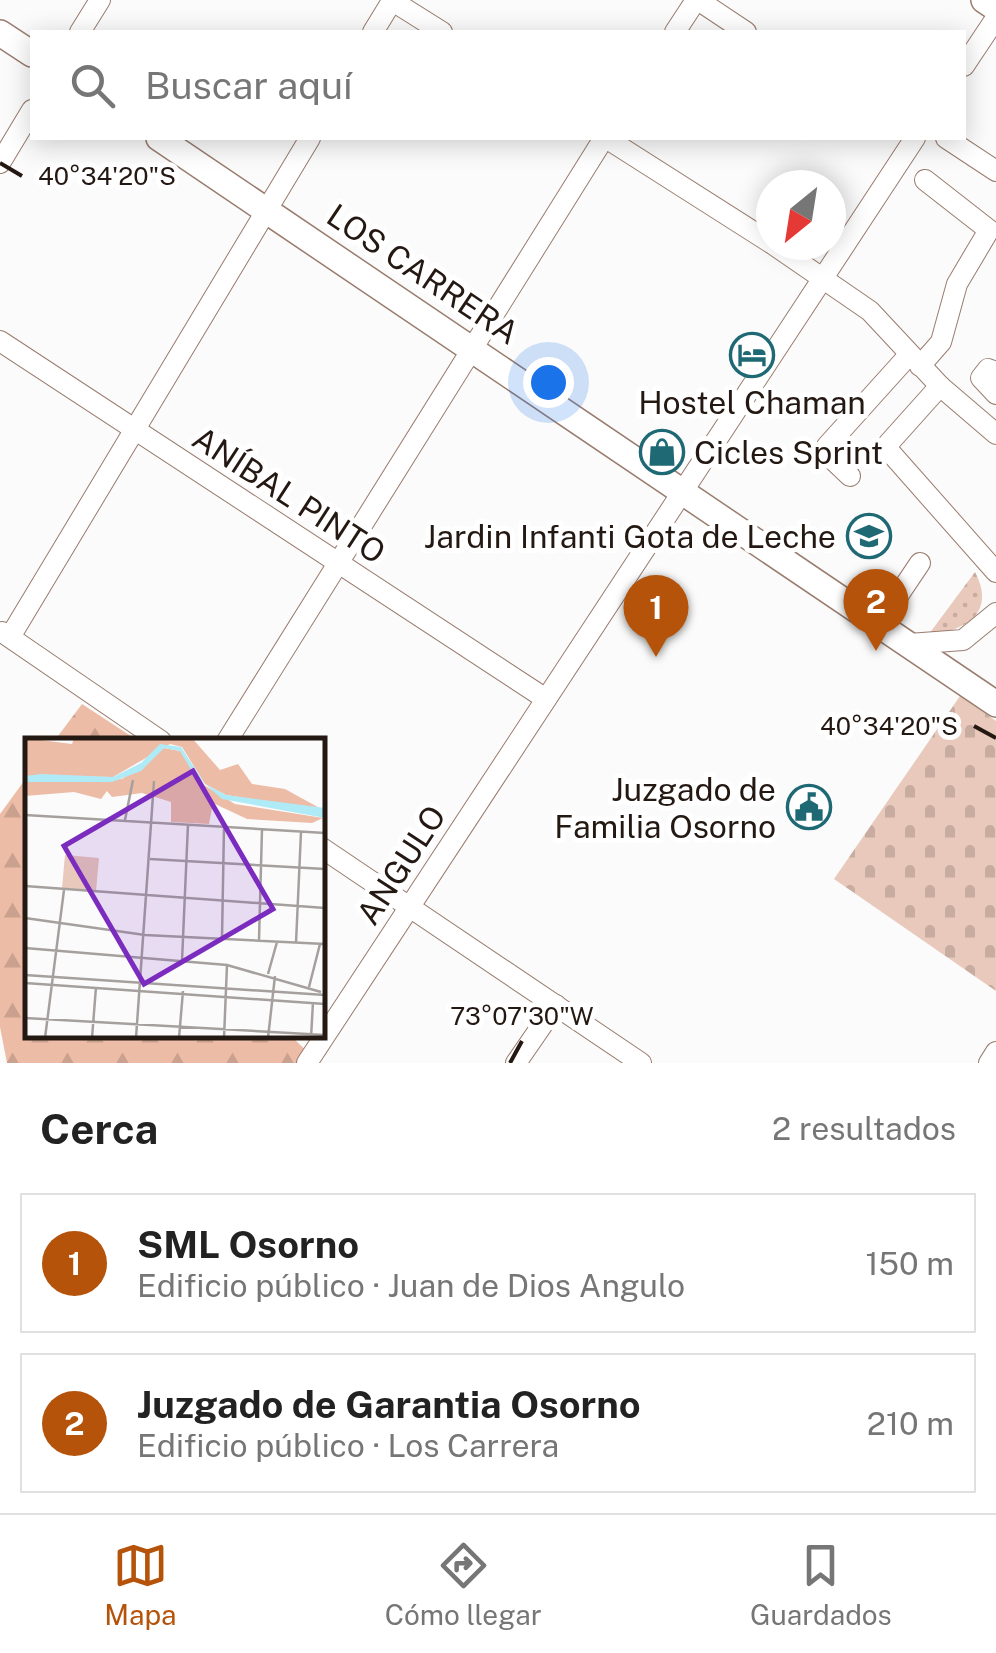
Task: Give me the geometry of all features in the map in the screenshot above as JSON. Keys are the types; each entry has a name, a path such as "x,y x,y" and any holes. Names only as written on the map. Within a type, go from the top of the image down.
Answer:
{"main road":[{"path":"984,0 996,8"},
{"path":"0,34 30,53"},
{"name":"LOS CARRERA","path":"162,140 473,346 996,704"}],"street":[{"path":"81,30 100,0"},
{"path":"374,30 392,0 439,30"},
{"path":"675,30 697,0 743,30"},
{"path":"966,63 996,18"},
{"path":"0,163 30,113"},
{"path":"159,738 5,634 135,430 309,140"},
{"path":"228,738 604,140"},
{"path":"608,140 756,234"},
{"name":"ANGULO","path":"325,1036 914,140"},
{"path":"949,140 996,172"},
{"path":"850,476 830,457 827,446 915,360 941,342 957,284 990,230 925,180"},
{"path":"798,260 870,312 940,386 996,434"},
{"name":"ANÍBAL PINTO","path":"0,341 546,699"},
{"path":"996,372 988,370 982,378 996,394"},
{"path":"940,386 888,444 890,452 996,572"},
{"path":"879,624 920,563"},
{"path":"909,644 964,640 996,614"},
{"path":"325,850 641,1063"},
{"path":"516,1063 556,1005"},
{"name":"ANGULO","path":"307,1063 323,1038"},
{"path":"989,1063 996,1052"}],"green space":[{"path":"975,572 982,598 974,617 955,629 929,634"},
{"path":"960,696 996,721 996,991 834,879"},
{"path":"82,704 134,738 56,738"},
{"path":"25,780 25,1038 293,1038 319,1063 7,1063 0,1027 0,814"}],"place":[{"name":"Hostel Chaman","path":"752,355"},
{"name":"Cicles Sprint","path":"662,452"},
{"name":"Jardin Infanti Gota de Leche","path":"869,536"},
{"name":"Juzgado de Garantia Osorno","path":"876,651"},
{"name":"SML Osorno","path":"656,657"},
{"name":"Juzgado de Familia Osorno","path":"809,807"}]}
